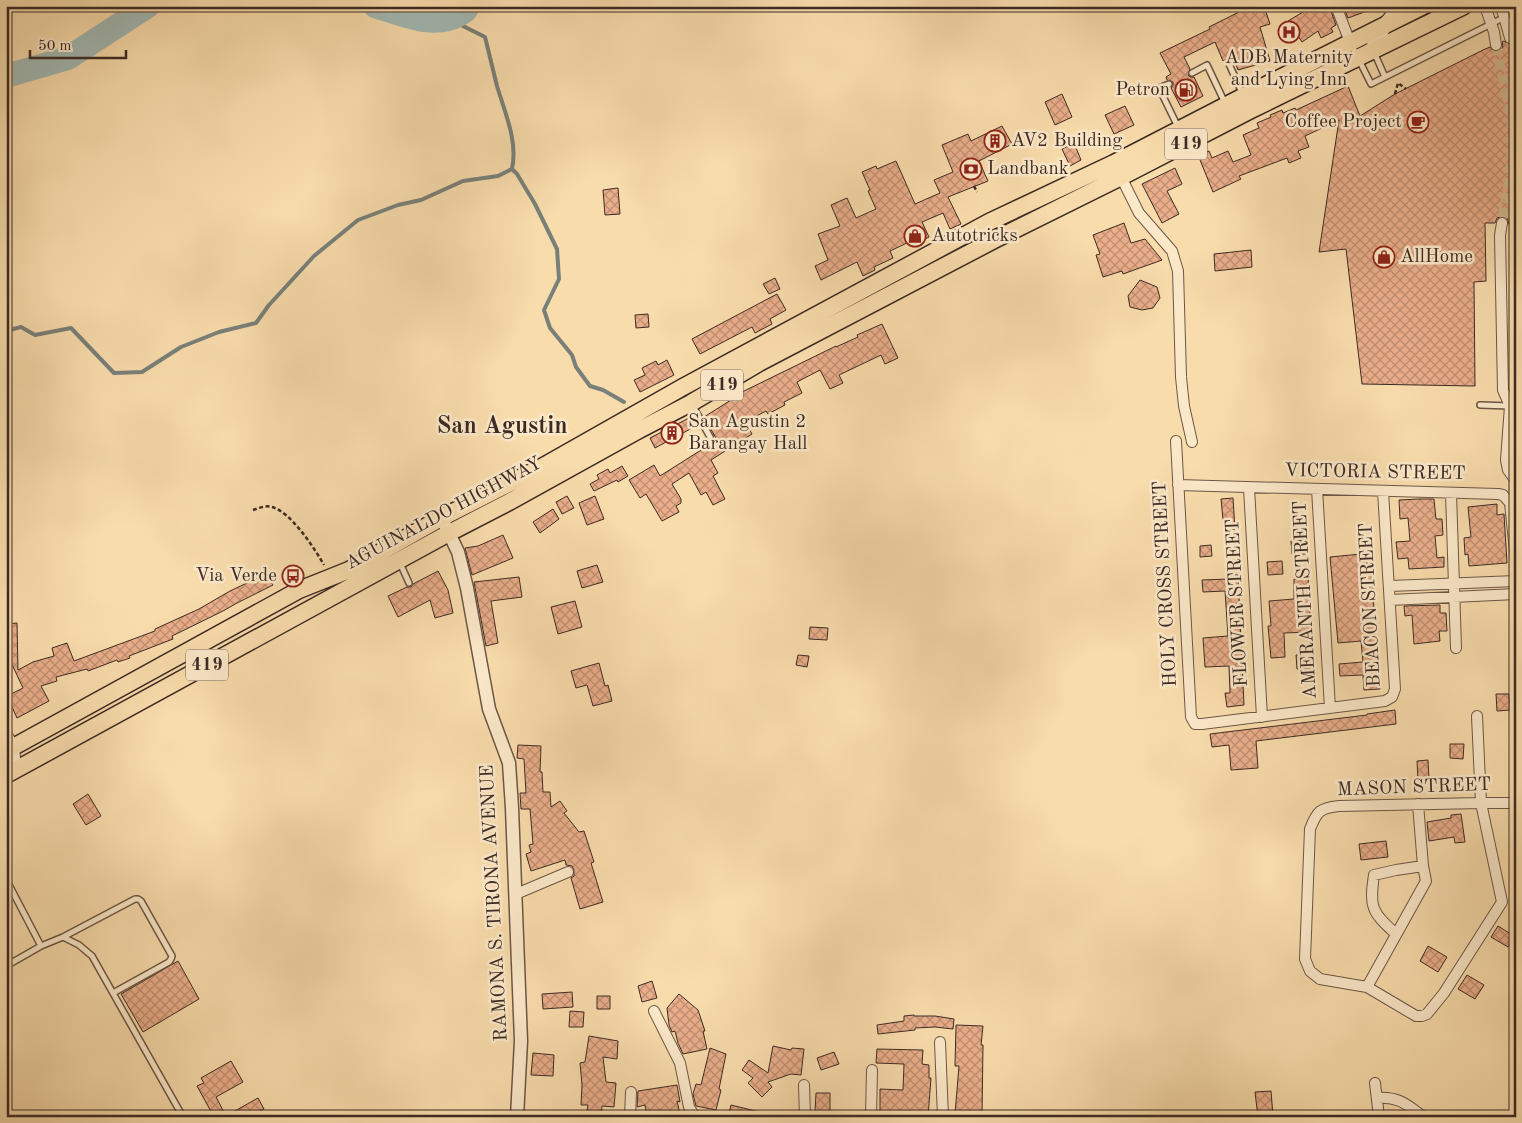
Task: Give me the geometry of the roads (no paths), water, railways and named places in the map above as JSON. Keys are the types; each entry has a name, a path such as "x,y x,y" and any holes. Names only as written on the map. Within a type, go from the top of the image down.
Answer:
{"highway":[{"name":"AGUINALDO HIGHWAY","path":"10,769 398,560 445,525 540,468 683,387 767,351 996,239 1117,170 1247,103 1350,42 1423,6"},
{"name":"AGUINALDO HIGHWAY","path":"1247,103 1357,57 1464,6"},
{"name":"AGUINALDO HIGHWAY","path":"9,744 299,590 349,570 445,525 509,502 691,403 767,351 989,222 1117,170 1179,129 1230,112"},
{"path":"683,387 691,403"}],"main road":[{"path":"1372,50 1384,26 1401,6"}],"street":[{"path":"1336,6 1350,42"},
{"path":"1485,6 1496,45"},
{"path":"1501,6 1510,38"},
{"path":"1117,170 1138,213 1172,251 1178,271 1181,377 1184,406 1192,442"},
{"path":"1502,223 1500,236 1503,390 1513,407"},
{"path":"1516,397 1506,460 1508,470 1516,481"},
{"name":"HOLY CROSS STREET","path":"1176,441 1191,717 1195,724"},
{"name":"VICTORIA STREET","path":"1178,485 1498,494 1510,503 1516,561"},
{"name":"FLOWER STREET","path":"1249,488 1262,717"},
{"name":"AMERANTH STREET","path":"1317,490 1330,708"},
{"name":"BEACON STREET","path":"1195,724 1385,701 1392,697 1394,694 1390,586 1383,491"},
{"path":"1450,493 1456,648"},
{"name":"RAMONA S. TIRONA AVENUE","path":"445,525 458,552 467,588 489,709 509,763 521,1041 517,1117"},
{"path":"1390,586 1516,581"},
{"path":"1390,600 1516,594"},
{"path":"1418,804 1426,881 1367,986 1416,1016 1422,1016 1427,1014 1444,993 1502,902 1481,803 1477,716"},
{"path":"9,744 10,769"},
{"name":"MASON STREET","path":"1367,986 1320,979 1310,971 1305,959 1310,829 1315,816 1321,810 1329,807 1418,804 1516,804"},
{"path":"1396,934 1381,920 1373,908 1372,889 1374,875 1423,866"},
{"path":"516,894 568,872"},
{"path":"654,1011 680,1063 689,1107 695,1117"},
{"path":"940,1042 944,1117"},
{"path":"871,1117 872,1070"},
{"path":"1375,1083 1379,1117"},
{"path":"804,1085 804,1117"},
{"path":"630,1117 631,1092"},
{"path":"1377,1098 1398,1099 1424,1117"}],"lane":[{"path":"1350,42 1371,84 1505,17"},
{"path":"1372,50 1385,77"},
{"path":"1229,64 1247,103"},
{"path":"1192,73 1207,65 1230,112"},
{"path":"1169,84 1159,88 1179,129"},
{"path":"989,222 996,239"},
{"path":"691,403 710,438"},
{"path":"1480,405 1513,407"},
{"path":"398,560 409,583"},
{"path":"6,879 41,946"},
{"path":"6,966 41,946 63,938 138,899 172,956 169,962 113,993"},
{"path":"63,938 79,945 92,956 183,1117"}],"waterway":[{"path":"6,76 68,58 148,6"},
{"path":"375,6 429,21 450,19 466,10 468,6"},
{"path":"451,20 485,37 512,138 512,169"},
{"path":"512,169 535,204 557,249 559,279 544,310 550,328 572,355 576,367 590,386 603,390 624,402"},
{"path":"6,331 21,327 35,335 71,328 114,373 142,372 181,347 219,332 256,323 269,305 314,256 358,220 398,205 421,200 463,181 498,176 512,169"}],"tunnel":[{"path":"1510,38 1516,67"},
{"path":"1496,45 1512,123 1511,169 1502,223"}],"place":[{"name":"ADB Maternity and Lying Inn","path":"1289,32"},
{"name":"Petron","path":"1186,90"},
{"name":"Coffee Project","path":"1418,122"},
{"name":"AV2 Building","path":"995,141"},
{"name":"Landbank","path":"971,169"},
{"name":"Autotricks","path":"915,236"},
{"name":"AllHome","path":"1384,257"},
{"name":"San Agustin 2 Barangay Hall","path":"672,433"},
{"name":"Via Verde","path":"293,576"}],"district":[{"name":"San Agustin","path":"502,427"}]}
